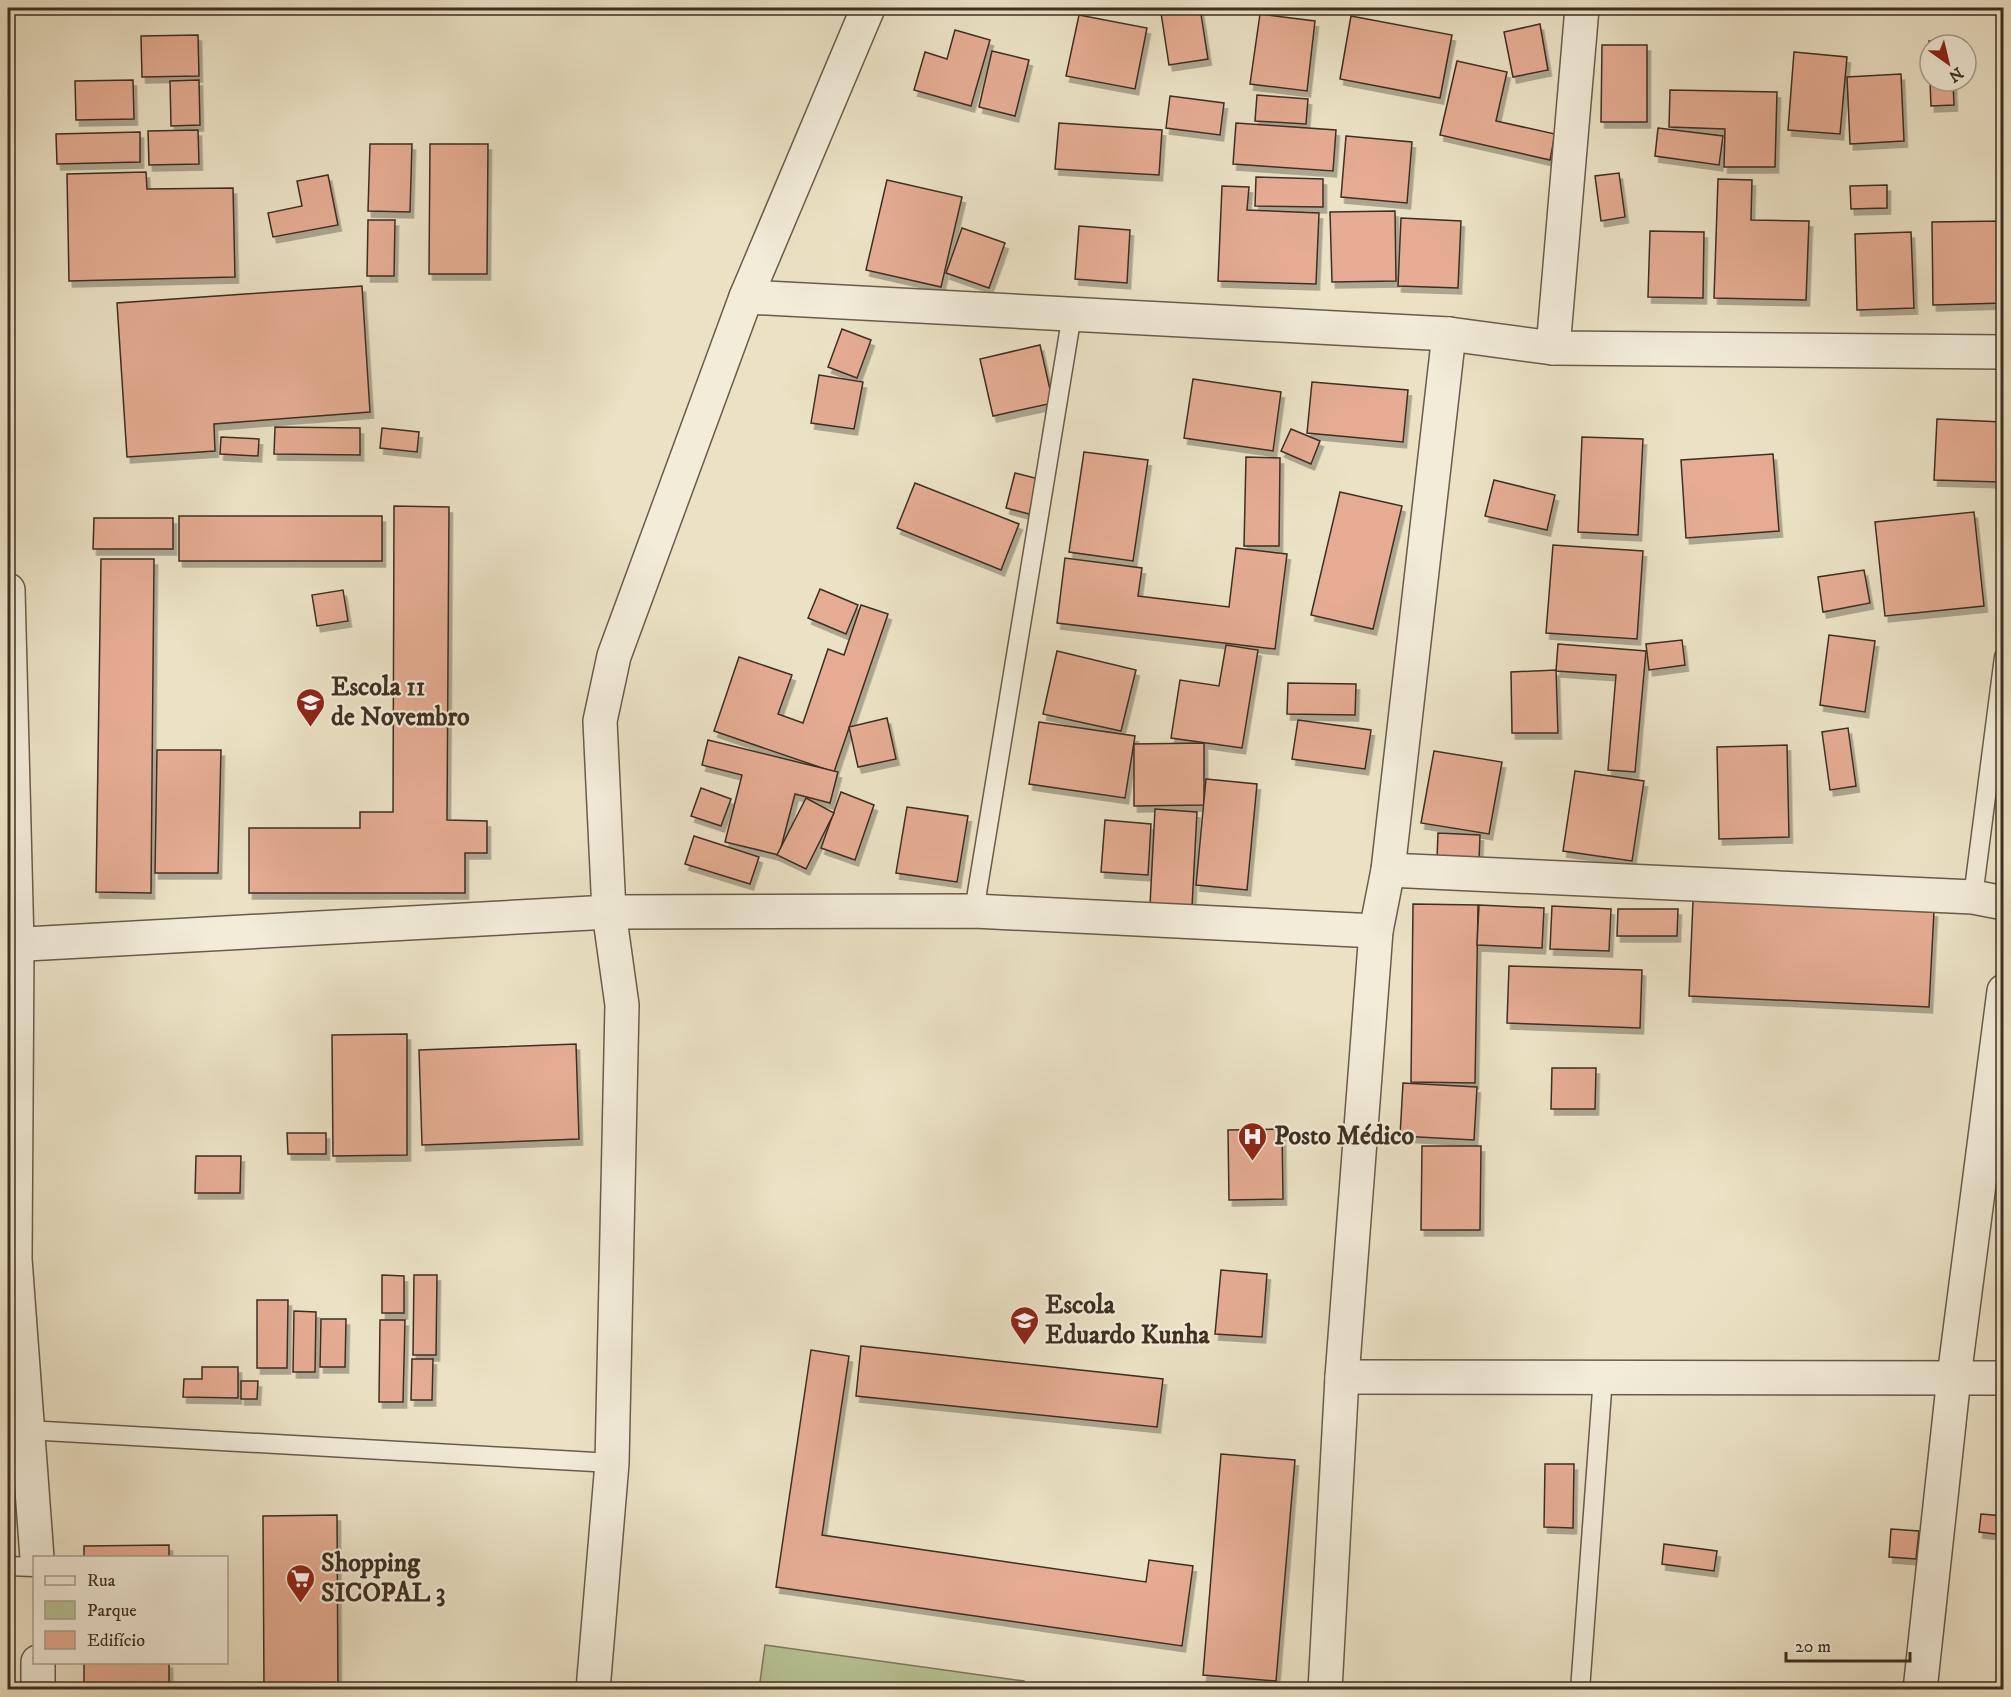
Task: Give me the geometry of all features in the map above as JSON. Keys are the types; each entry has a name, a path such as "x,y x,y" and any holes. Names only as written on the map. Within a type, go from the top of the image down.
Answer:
{"street":[{"path":"593,1689 612,1463 622,1005 609,912 600,721 614,656 746,297 868,8"},
{"path":"1553,348 1582,8"},
{"path":"746,297 1449,334 1553,348 2004,352"},
{"path":"1325,1689 1342,1377 1376,931 1388,870 1449,334"},
{"path":"8,590 12,945 11,1259 37,1556"},
{"path":"1388,870 1988,900"},
{"path":"12,945 609,912 974,911 1376,931"},
{"path":"1920,1689 1954,1377 2004,991"},
{"path":"1342,1377 2004,1378"},
{"path":"38,1664 38,1689"}],"lane":[{"path":"974,911 1072,314"},
{"path":"1988,900 2004,657"},
{"path":"1581,1689 1603,1377"},
{"path":"27,1430 612,1463"},
{"path":"8,1566 33,1567"}],"green space":[{"path":"765,1645 1024,1681 1023,1689 759,1689"}],"building":[{"path":"1200,8 1208,59 1169,65 1161,13"},
{"path":"1260,14 1315,21 1307,91 1250,84"},
{"path":"1079,15 1147,28 1135,89 1066,76"},
{"path":"1351,16 1452,35 1440,98 1340,79"},
{"path":"1540,24 1548,70 1513,77 1504,32"},
{"path":"955,30 990,40 971,106 914,90 925,52 947,59"},
{"path":"198,35 199,76 142,77 141,36"},
{"path":"1602,45 1647,45 1647,122 1601,122"},
{"path":"992,51 1029,60 1015,116 979,107"},
{"path":"1794,52 1847,57 1840,134 1788,130"},
{"path":"1457,61 1507,72 1496,121 1555,134 1550,160 1440,135"},
{"path":"1901,74 1904,141 1850,144 1847,77"},
{"path":"133,80 134,119 76,120 75,81"},
{"path":"199,80 200,125 171,126 170,81"},
{"path":"1670,90 1777,92 1775,167 1724,167 1725,129 1669,127"},
{"path":"1930,93 1954,93 1954,105 1931,106"},
{"path":"1257,95 1308,99 1306,124 1255,121"},
{"path":"1170,96 1224,103 1220,135 1166,128"},
{"path":"1059,123 1162,130 1159,175 1055,169"},
{"path":"1236,123 1336,130 1333,171 1233,164"},
{"path":"1658,128 1723,136 1719,165 1655,156"},
{"path":"198,130 199,164 149,165 148,131"},
{"path":"140,132 140,162 57,164 56,134"},
{"path":"1346,136 1412,142 1407,203 1341,197"},
{"path":"370,144 412,144 410,212 368,211"},
{"path":"430,144 488,144 487,274 429,274"},
{"path":"146,172 147,189 233,188 235,277 69,281 67,174"},
{"path":"1619,173 1625,217 1601,221 1595,176"},
{"path":"328,175 338,225 273,237 268,213 302,206 297,181"},
{"path":"1256,177 1323,179 1323,207 1255,206"},
{"path":"1718,179 1752,180 1751,220 1809,221 1806,300 1714,298"},
{"path":"887,180 962,197 941,287 866,270"},
{"path":"1887,185 1887,208 1851,209 1850,186"},
{"path":"1222,186 1249,187 1247,210 1319,213 1316,284 1218,281"},
{"path":"1395,211 1396,281 1332,282 1330,212"},
{"path":"1401,218 1461,221 1458,288 1398,286"},
{"path":"368,220 395,220 394,276 367,276"},
{"path":"2004,221 2004,303 1933,305 1932,222"},
{"path":"1079,226 1130,230 1127,283 1075,279"},
{"path":"962,228 1005,243 989,288 946,273"},
{"path":"1650,231 1704,232 1703,298 1648,297"},
{"path":"1911,232 1914,308 1857,310 1855,234"},
{"path":"362,286 370,412 214,424 215,451 127,457 117,303"},
{"path":"842,329 871,340 857,378 828,367"},
{"path":"1040,345 1053,403 993,416 980,359"},
{"path":"819,375 863,382 854,429 811,423"},
{"path":"1193,379 1281,392 1273,451 1184,438"},
{"path":"1312,382 1408,390 1403,442 1307,433"},
{"path":"1937,419 2002,422 1999,482 1934,480"},
{"path":"275,427 360,428 360,455 274,454"},
{"path":"382,428 419,432 417,452 380,448"},
{"path":"1291,429 1320,441 1311,464 1281,451"},
{"path":"221,437 259,439 258,456 220,454"},
{"path":"1582,437 1643,439 1638,535 1578,532"},
{"path":"1084,452 1148,460 1133,561 1069,552"},
{"path":"1773,454 1779,531 1686,538 1681,460"},
{"path":"1246,457 1280,458 1279,546 1244,546"},
{"path":"1015,473 1039,479 1029,514 1006,508"},
{"path":"1494,480 1555,495 1547,530 1485,516"},
{"path":"915,483 1019,524 1001,570 897,528"},
{"path":"1340,492 1402,506 1373,629 1311,615"},
{"path":"394,506 449,507 447,820 487,821 487,853 465,853 465,893 249,893 249,828 360,828 360,812 393,812"},
{"path":"1974,512 1984,606 1885,616 1875,522"},
{"path":"179,516 382,516 382,561 179,561"},
{"path":"94,518 173,518 173,549 93,549"},
{"path":"1553,545 1643,551 1637,639 1546,633"},
{"path":"1236,548 1287,554 1275,649 1057,623 1065,558 1142,568 1138,596 1229,607"},
{"path":"101,559 154,559 151,893 96,892"},
{"path":"1864,570 1870,603 1823,612 1818,577"},
{"path":"820,589 858,605 846,634 808,618"},
{"path":"343,590 348,621 317,626 312,595"},
{"path":"861,605 888,614 834,772 714,731 739,657 792,675 778,714 803,723 828,649 844,655"},
{"path":"1829,635 1875,641 1865,712 1820,705"},
{"path":"1682,640 1685,665 1649,670 1646,644"},
{"path":"1558,644 1646,651 1635,772 1608,770 1616,675 1556,671"},
{"path":"1226,645 1258,650 1242,748 1171,738 1180,680 1219,686"},
{"path":"1057,651 1136,670 1121,731 1043,714"},
{"path":"1556,670 1558,733 1512,733 1511,672"},
{"path":"1288,683 1356,684 1355,715 1287,714"},
{"path":"887,718 896,759 858,767 849,727"},
{"path":"1298,720 1371,730 1365,769 1292,759"},
{"path":"1039,722 1135,736 1125,798 1029,784"},
{"path":"1848,728 1856,786 1830,790 1822,732"},
{"path":"708,740 838,772 830,803 795,794 779,855 725,842 742,775 702,765"},
{"path":"1204,743 1204,805 1134,806 1134,744"},
{"path":"1787,745 1789,837 1719,839 1717,747"},
{"path":"157,750 221,750 218,873 155,873"},
{"path":"1434,751 1502,762 1489,834 1421,823"},
{"path":"1575,771 1644,781 1632,861 1563,851"},
{"path":"1206,779 1257,784 1247,890 1196,885"},
{"path":"701,788 731,799 721,826 691,816"},
{"path":"841,792 874,805 855,860 821,848"},
{"path":"806,798 834,813 806,869 777,855"},
{"path":"907,807 968,816 957,882 896,873"},
{"path":"1155,809 1197,812 1192,907 1150,905"},
{"path":"1105,820 1151,824 1148,875 1101,872"},
{"path":"1438,833 1480,835 1479,860 1437,858"},
{"path":"694,836 759,857 750,884 685,864"},
{"path":"1693,901 1934,911 1929,1007 1689,996"},
{"path":"1413,904 1478,905 1475,1083 1411,1082"},
{"path":"1479,905 1544,908 1542,948 1477,945"},
{"path":"1552,906 1611,909 1609,951 1550,949"},
{"path":"1618,909 1678,909 1677,936 1617,936"},
{"path":"1509,966 1642,970 1640,1028 1507,1023"},
{"path":"407,1034 407,1155 333,1156 332,1035"},
{"path":"576,1044 579,1139 422,1145 419,1050"},
{"path":"1552,1068 1596,1068 1595,1109 1551,1109"},
{"path":"1403,1083 1477,1087 1474,1140 1400,1136"},
{"path":"1282,1129 1283,1199 1229,1200 1228,1130"},
{"path":"287,1133 326,1133 326,1154 288,1154"},
{"path":"1422,1146 1481,1146 1480,1230 1421,1230"},
{"path":"196,1156 241,1156 240,1193 195,1193"},
{"path":"1221,1270 1267,1274 1262,1337 1215,1334"},
{"path":"382,1275 404,1276 404,1313 382,1313"},
{"path":"414,1275 437,1275 436,1355 413,1355"},
{"path":"257,1300 288,1300 287,1368 257,1368"},
{"path":"294,1311 316,1312 315,1372 293,1372"},
{"path":"321,1319 346,1319 345,1367 320,1367"},
{"path":"380,1320 405,1320 403,1402 379,1402"},
{"path":"861,1346 1163,1379 1157,1427 856,1396"},
{"path":"811,1350 849,1356 822,1535 1146,1582 1149,1560 1193,1566 1182,1646 776,1587"},
{"path":"412,1359 433,1359 432,1400 411,1400"},
{"path":"202,1367 238,1367 238,1398 183,1397 184,1379 202,1379"},
{"path":"241,1381 258,1381 257,1399 241,1399"},
{"path":"1221,1454 1295,1460 1276,1681 1203,1675"},
{"path":"1545,1464 1574,1464 1573,1528 1544,1527"},
{"path":"1981,1514 2004,1516 2004,1535 1979,1532"},
{"name":"Shopping SICOPAL 3","path":"337,1515 338,1690 264,1690 263,1516"},
{"path":"1891,1529 1919,1531 1916,1559 1889,1557"},
{"path":"1664,1544 1717,1551 1714,1571 1662,1564"},
{"path":"169,1545 169,1556 84,1556 84,1546"},
{"path":"1999,1643 2004,1644 2004,1662 1997,1661"},
{"path":"84,1664 169,1664 169,1690 84,1690"}],"place":[{"name":"Escola 11 de Novembro","path":"310,728"},
{"name":"Posto Médico","path":"1253,1162"},
{"name":"Escola Eduardo Kunha","path":"1024,1346"},
{"name":"Shopping SICOPAL 3","path":"300,1604"}]}
